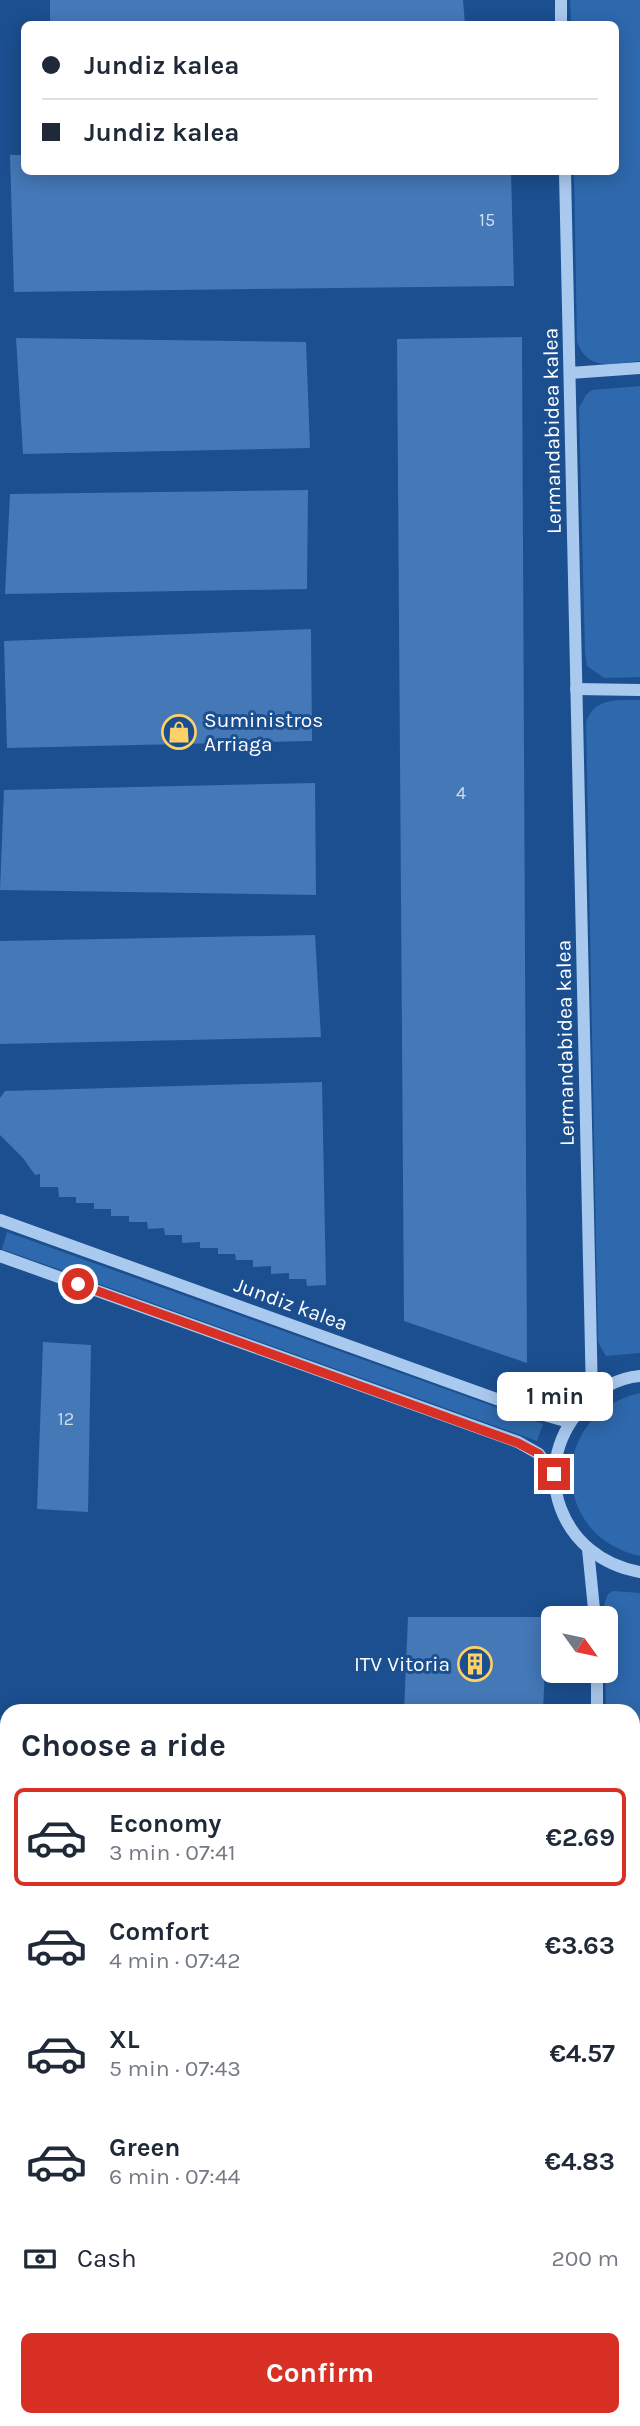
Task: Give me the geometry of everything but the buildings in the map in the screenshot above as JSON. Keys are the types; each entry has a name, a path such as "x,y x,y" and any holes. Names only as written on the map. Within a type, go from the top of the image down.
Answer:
{"street":[{"path":"561,0 561,21"},
{"name":"Lermandabidea kalea","path":"565,175 592,1396"},
{"path":"570,373 640,368"},
{"path":"576,689 640,690"},
{"name":"Jundiz kalea","path":"0,1220 517,1406 569,1422"},
{"path":"0,1256 518,1443 539,1454 554,1474"},
{"path":"640,1376 611,1384 592,1396 569,1422 557,1447 554,1474 558,1502 569,1528 588,1549 611,1564 640,1572"},
{"path":"588,1549 594,1606"},
{"path":"597,1684 597,1704"}],"shaded area":[{"path":"570,0 640,0 640,361 611,364 595,362 582,352 577,342 574,175 619,175 619,21 571,21"},
{"path":"640,386 640,677 604,678 587,666 585,653 579,408 592,390"},
{"path":"615,700 640,700 640,1353 606,1356 598,1342 586,723 594,708 600,704"},
{"path":"7,1232 543,1424 537,1441 2,1249"},
{"path":"640,1393 640,1556 610,1544 588,1525 576,1501 571,1474 576,1448 589,1424 610,1405"},
{"path":"613,1591 640,1593 640,1704 606,1704 605,1684 618,1684 618,1606 604,1605 608,1594"}],"place":[{"name":"Suministros Arriaga","path":"179,732"},
{"name":"ITV Vitoria","path":"475,1664"}],"route":[{"path":"78,1284 518,1443 539,1454 554,1474"}]}
